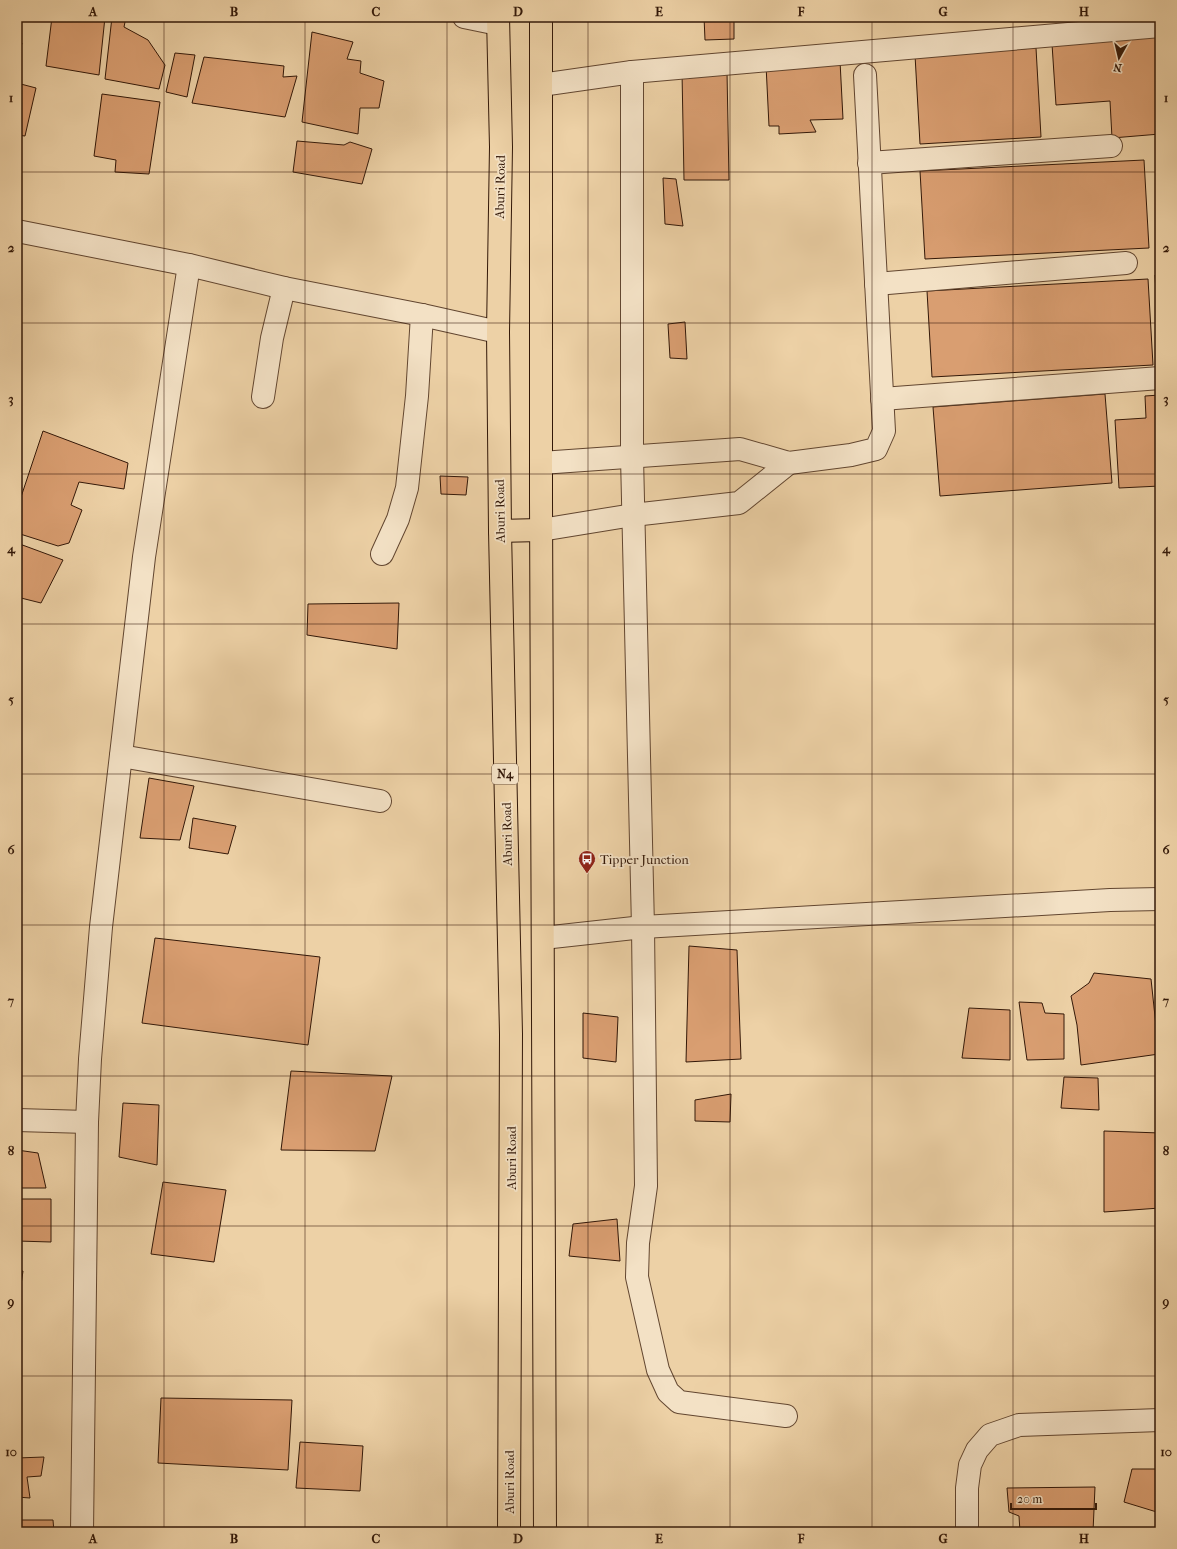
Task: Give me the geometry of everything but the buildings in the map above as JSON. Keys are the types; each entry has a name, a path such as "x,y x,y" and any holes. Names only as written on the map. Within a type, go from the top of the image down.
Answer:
{"highway":[{"path":"541,17 541,530 545,1532"},
{"name":"Aburi Road","path":"498,20 501,147 498,332 500,531 511,1034 509,1532"},
{"path":"500,531 541,530"}],"street":[{"path":"464,17 498,20"},
{"path":"541,85 632,72 1160,26"},
{"path":"632,72 632,457 643,927 646,1186 638,1243 637,1277 658,1370 668,1392 679,1402 786,1416"},
{"path":"541,463 740,449 789,464 851,456 876,449 884,431 864,75"},
{"path":"869,163 1111,146"},
{"path":"17,231 189,265 284,288 422,315 498,332"},
{"path":"876,284 1126,263"},
{"path":"82,1532 87,1122 90,1059 101,927 144,557 189,265"},
{"path":"263,397 272,338 284,288"},
{"path":"382,554 398,519 407,488 418,396 422,315"},
{"path":"882,399 1160,378"},
{"path":"541,530 633,515 739,503 789,464"},
{"path":"121,756 380,801"},
{"path":"543,938 643,927 1160,899"},
{"path":"17,1120 87,1122"},
{"path":"967,1532 967,1488 970,1465 977,1450 990,1435 1019,1425 1160,1420"}],"place":[{"name":"Tipper Junction","path":"587,874"}]}
